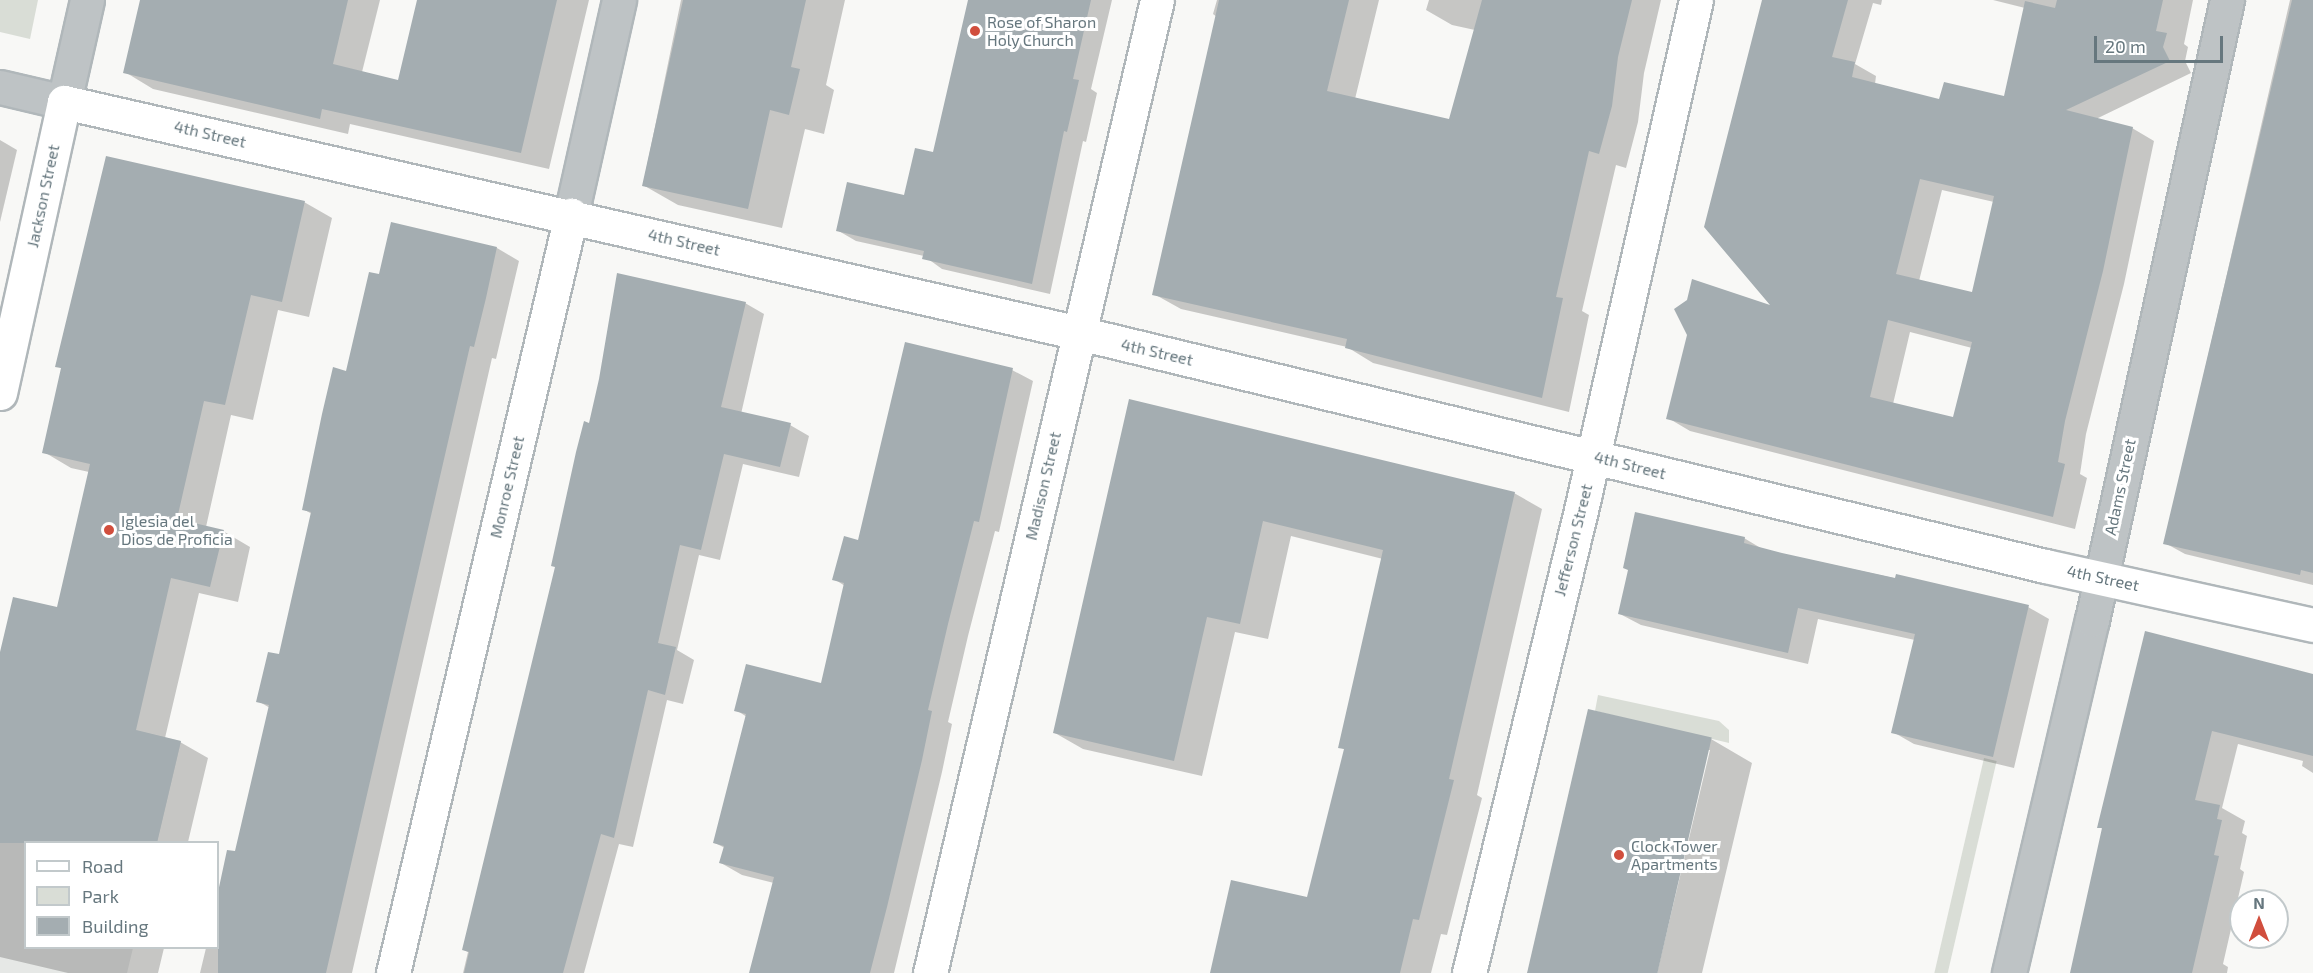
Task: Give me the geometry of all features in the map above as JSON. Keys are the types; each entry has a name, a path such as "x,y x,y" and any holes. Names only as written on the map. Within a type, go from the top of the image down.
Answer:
{"street":[{"name":"Jackson Street","path":"0,393 87,0"},
{"name":"Monroe Street","path":"393,973 571,215 619,0"},
{"name":"Madison Street","path":"930,973 1156,0"},
{"name":"Jefferson Street","path":"1469,973 1593,456 1696,0"},
{"name":"Adams Street","path":"2009,973 2101,578 2227,0"},
{"name":"4th Street","path":"0,87 571,215 1079,333 2101,578 2313,625"}],"shaded area":[{"path":"0,699 181,741 157,841 24,841 24,949 133,949 127,973 0,973"}],"green space":[{"path":"0,0 38,0 30,39 0,32"},
{"path":"1598,695 1719,721 1729,730 1729,743 1595,711"},
{"path":"1984,758 1997,761 1948,973 1934,973"}],"building":[{"path":"140,0 348,0 333,64 398,80 417,0 557,0 521,153 322,109 320,119 123,73"},
{"path":"683,0 806,0 791,67 800,69 789,115 770,110 748,209 642,186"},
{"path":"968,0 1091,0 1073,79 1079,80 1067,132 1064,131 1032,284 922,259 924,251 836,231 847,182 904,195 915,148 933,152"},
{"path":"1219,0 1349,0 1327,91 1449,119 1482,0 1632,0 1618,57 1612,106 1599,154 1589,151 1556,297 1563,298 1542,398 1345,348 1347,339 1152,295"},
{"path":"1762,0 1848,0 1832,57 1855,62 1852,77 1939,99 1944,82 2004,96 2025,1 2055,8 2057,0 2163,0 2156,31 2167,33 2163,47 2170,61 2066,110 2133,127 2103,271 2065,421 2058,462 2065,464 2053,517 1666,419 1687,335 1674,309 1687,300 1692,279 1770,305 1704,227","holes":["1920,179 1994,196 1972,292 1896,274","1888,320 1972,342 1953,417 1870,397"]},
{"path":"2292,0 2313,0 2313,573 2301,570 2300,575 2163,544"},
{"path":"106,156 305,201 282,302 251,295 225,405 204,401 177,519 224,530 210,587 171,578 136,730 181,741 157,841 0,843 0,652 13,597 57,607 90,464 42,453 61,368 55,367"},
{"path":"391,222 497,247 474,347 470,346 326,973 218,973 219,887 227,850 235,851 269,705 256,702 268,652 279,654 311,512 302,510 322,414 333,367 346,371 369,272 379,274"},
{"path":"617,273 746,302 721,407 791,423 780,467 724,454 701,550 680,545 658,643 676,647 665,695 648,690 614,838 601,834 563,973 464,973 469,952 462,950 555,567 551,566 576,452 584,421 589,423"},
{"path":"905,342 1013,368 979,522 974,521 948,624 928,710 932,711 922,760 887,907 870,973 749,973 774,877 719,863 724,846 713,843 746,714 734,711 746,664 821,683 844,583 832,580 844,536 858,540"},
{"path":"1129,399 1515,492 1449,779 1454,780 1419,920 1413,919 1400,973 1210,973 1231,880 1307,897 1344,749 1338,748 1383,550 1263,521 1240,624 1207,617 1174,761 1053,733"},
{"path":"1635,512 1745,537 1744,543 1782,553 1895,578 1896,574 2029,605 1993,757 1891,733 1915,634 1798,608 1788,653 1618,614 1628,570 1623,568"},
{"path":"2145,631 2313,674 2313,756 2212,731 2195,800 2220,805 2217,819 2222,820 2214,855 2219,856 2192,973 2070,973 2102,828 2097,828"},
{"name":"Clock Tower Apartments","path":"1588,709 1712,738 1657,973 1527,973"}],"place":[{"name":"Rose of Sharon Holy Church","path":"975,31"},
{"name":"Iglesia del Dios de Proficia","path":"109,530"},
{"name":"Clock Tower Apartments","path":"1619,855"}]}
